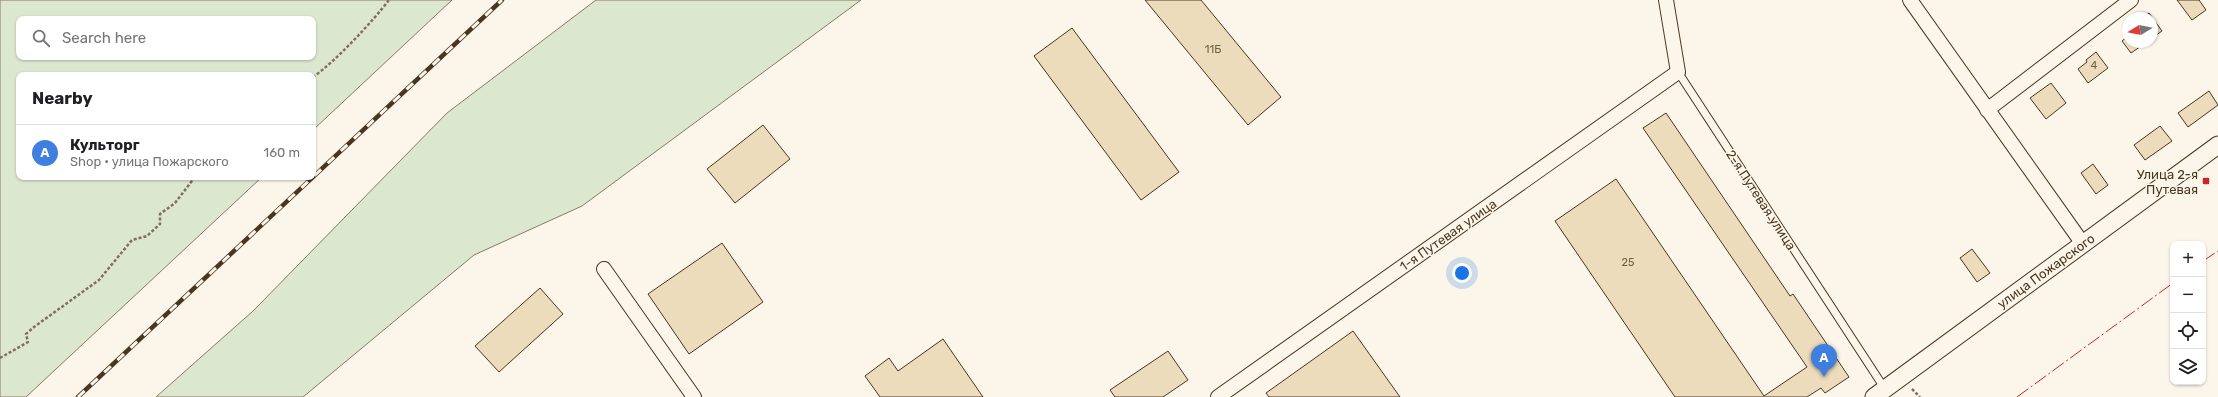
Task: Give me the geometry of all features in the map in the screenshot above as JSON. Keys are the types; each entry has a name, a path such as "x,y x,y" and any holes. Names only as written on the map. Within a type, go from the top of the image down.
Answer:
{"street":[{"name":"2-я Путевая улица","path":"1666,0 1678,72"},
{"path":"1910,0 2083,244"},
{"path":"1987,110 2131,0"},
{"name":"1-я Путевая улица","path":"1218,397 1678,72"},
{"name":"улица Пожарского","path":"1879,393 2218,145"},
{"path":"604,269 694,397"}],"lane":[{"name":"2-я Путевая улица","path":"1678,72 1879,393"}],"path":[{"path":"316,74 338,55 389,0"},
{"path":"0,358 28,342 26,334 34,327 99,280 132,240 147,236 160,224 160,214 175,203 193,180"}],"green space":[{"path":"0,0 452,0 316,127 316,72 16,72 16,180 259,180 26,397 0,397"},
{"path":"596,0 861,0 582,206 474,255 303,397 156,397 253,311 447,113"}],"building":[{"path":"1145,0 1201,0 1281,97 1248,125"},
{"path":"2177,0 2199,0 2206,10 2192,20"},
{"path":"2158,25 2162,31 2158,34"},
{"path":"1072,28 1179,172 1141,200 1034,56"},
{"path":"2127,48 2138,48 2131,53"},
{"path":"2096,52 2108,68 2088,83 2078,69"},
{"path":"2051,83 2066,103 2046,119 2030,98"},
{"path":"2209,91 2218,105 2188,127 2178,113"},
{"path":"1666,113 1790,296 1793,294 1849,377 1825,393 1821,388 1807,397 1675,397 1555,221 1616,179 1764,396 1807,367 1643,128"},
{"path":"763,125 790,159 735,203 707,169"},
{"path":"2160,126 2172,141 2145,160 2134,145"},
{"path":"2093,164 2108,185 2096,194 2081,173"},
{"path":"722,243 763,302 689,354 648,294"},
{"path":"1972,249 1990,273 1977,282 1960,258"},
{"path":"540,288 563,314 499,372 475,346"},
{"path":"1353,331 1400,397 1269,397 1266,393"},
{"path":"943,339 983,397 880,397 865,376 889,358 898,371"},
{"path":"1168,351 1188,380 1163,397 1115,397 1110,390"}],"railway":[{"path":"316,174 502,0"},
{"path":"78,397 310,180"}],"power":[{"path":"2206,259 2218,251"},
{"path":"2017,397 2170,285"}],"place":[{"name":"Улица 2-я Путевая","path":"2206,181"},
{"name":"Культорг","path":"1824,377"}]}
